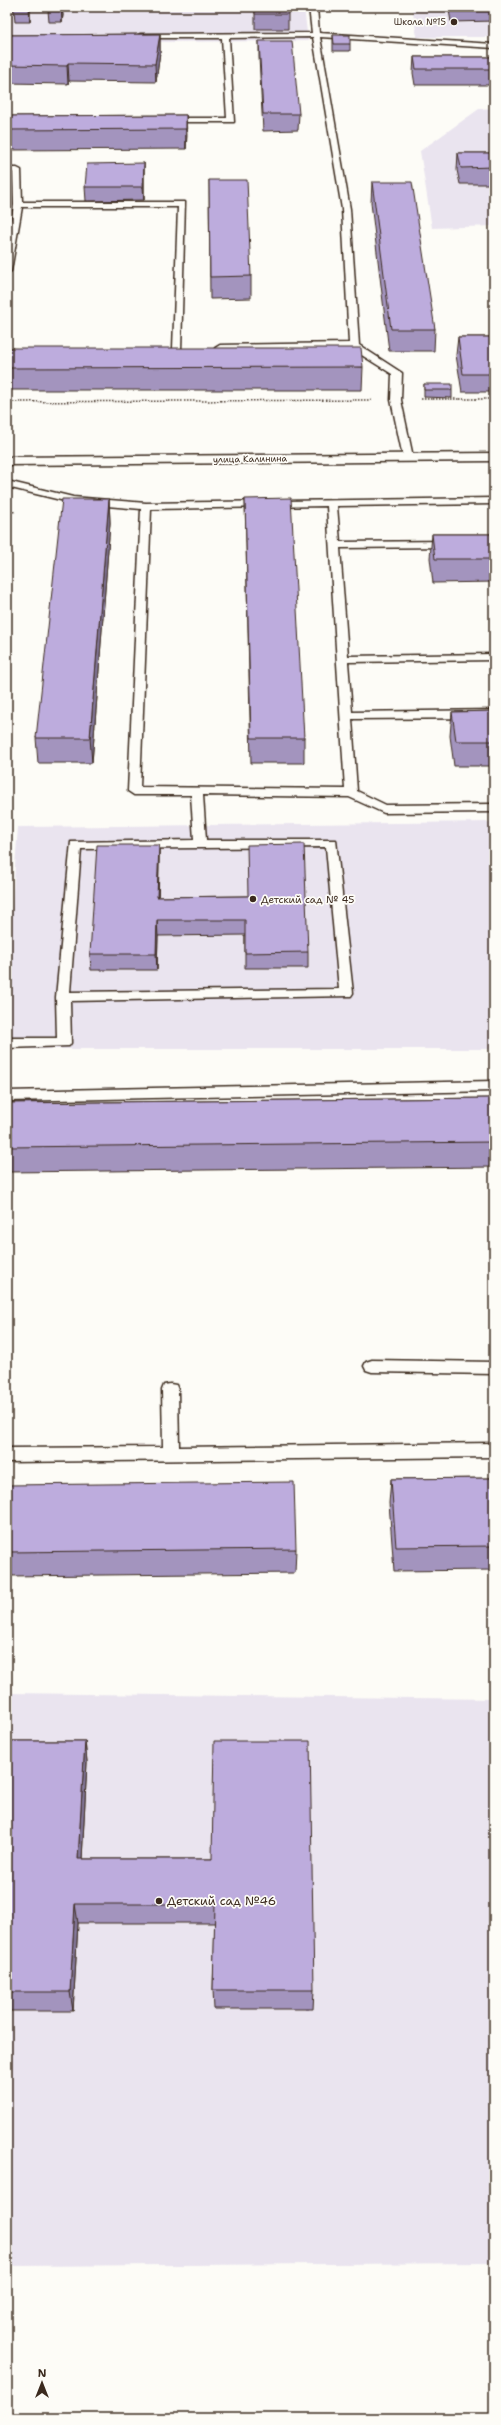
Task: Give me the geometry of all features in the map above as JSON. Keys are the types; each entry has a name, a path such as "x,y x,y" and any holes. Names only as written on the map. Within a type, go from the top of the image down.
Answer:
{"street":[{"name":"улица Калинина","path":"7,461 494,457"}],"lane":[{"path":"314,7 316,35 346,209 354,346"},
{"path":"132,36 316,35 494,46"},
{"path":"154,120 231,120 225,36"},
{"path":"7,170 17,170 18,205 7,271"},
{"path":"18,205 182,204 178,349"},
{"path":"210,348 354,346 397,373 396,400 408,457"},
{"path":"7,484 73,500 146,506 332,502 494,501"},
{"path":"332,502 351,793"},
{"path":"146,506 134,791 351,793 384,810 494,808"},
{"path":"334,545 464,544"},
{"path":"342,659 494,657"},
{"path":"346,716 494,714"},
{"path":"197,792 200,843"},
{"path":"7,1043 64,1043 63,997 74,846 200,843 332,843 346,993 63,997"},
{"path":"7,1096 494,1086"},
{"path":"372,1366 494,1368"},
{"path":"170,1390 171,1453"},
{"path":"7,1455 494,1450"}],"path":[{"path":"7,402 494,399"}],"shaded area":[{"path":"7,7 304,7 308,41 7,43"},
{"name":"Школа №15","path":"412,7 494,7 494,37 417,37"},
{"path":"494,108 494,226 432,228 420,151 479,109"},
{"name":"Детский сад № 45","path":"494,822 494,1049 7,1049 7,970 18,827"},
{"path":"7,1693 494,1699 494,2263 7,2266"}],"building":[{"path":"255,7 288,7 288,14 255,14"},
{"path":"160,34 155,64 68,63 67,66 7,65 7,35"},
{"path":"333,35 350,35 350,44 334,44"},
{"path":"259,41 292,41 299,114 263,114"},
{"path":"414,57 494,57 494,69 416,69"},
{"path":"186,115 186,129 7,130 7,116"},
{"path":"458,153 494,153 494,167 461,168"},
{"path":"144,163 143,187 85,187 87,164"},
{"path":"209,180 247,180 251,276 210,277"},
{"path":"372,182 412,182 435,329 391,329"},
{"path":"458,337 494,337 494,374 463,374"},
{"path":"7,348 361,348 363,367 7,368"},
{"path":"424,384 452,384 452,390 424,390"},
{"path":"291,498 304,738 251,738 245,499"},
{"path":"62,499 109,499 90,738 36,738"},
{"path":"432,534 494,534 494,559 435,559"},
{"path":"494,711 494,741 456,741 452,712"},
{"path":"304,844 308,952 245,953 245,920 157,920 156,954 90,954 97,845 159,845 157,897 248,896 247,845"},
{"path":"494,1098 494,1142 7,1147 7,1103"},
{"path":"494,1478 494,1546 396,1547 391,1479"},
{"path":"294,1482 296,1549 7,1552 7,1485"},
{"name":"Детский сад №46","path":"7,1741 85,1741 78,1859 212,1859 214,1741 310,1741 314,1990 213,1990 215,1904 75,1904 70,1992 7,1992"}],"place":[{"name":"Школа №15","path":"454,22"},
{"name":"Детский сад № 45","path":"253,899"},
{"name":"Детский сад №46","path":"159,1901"}]}
